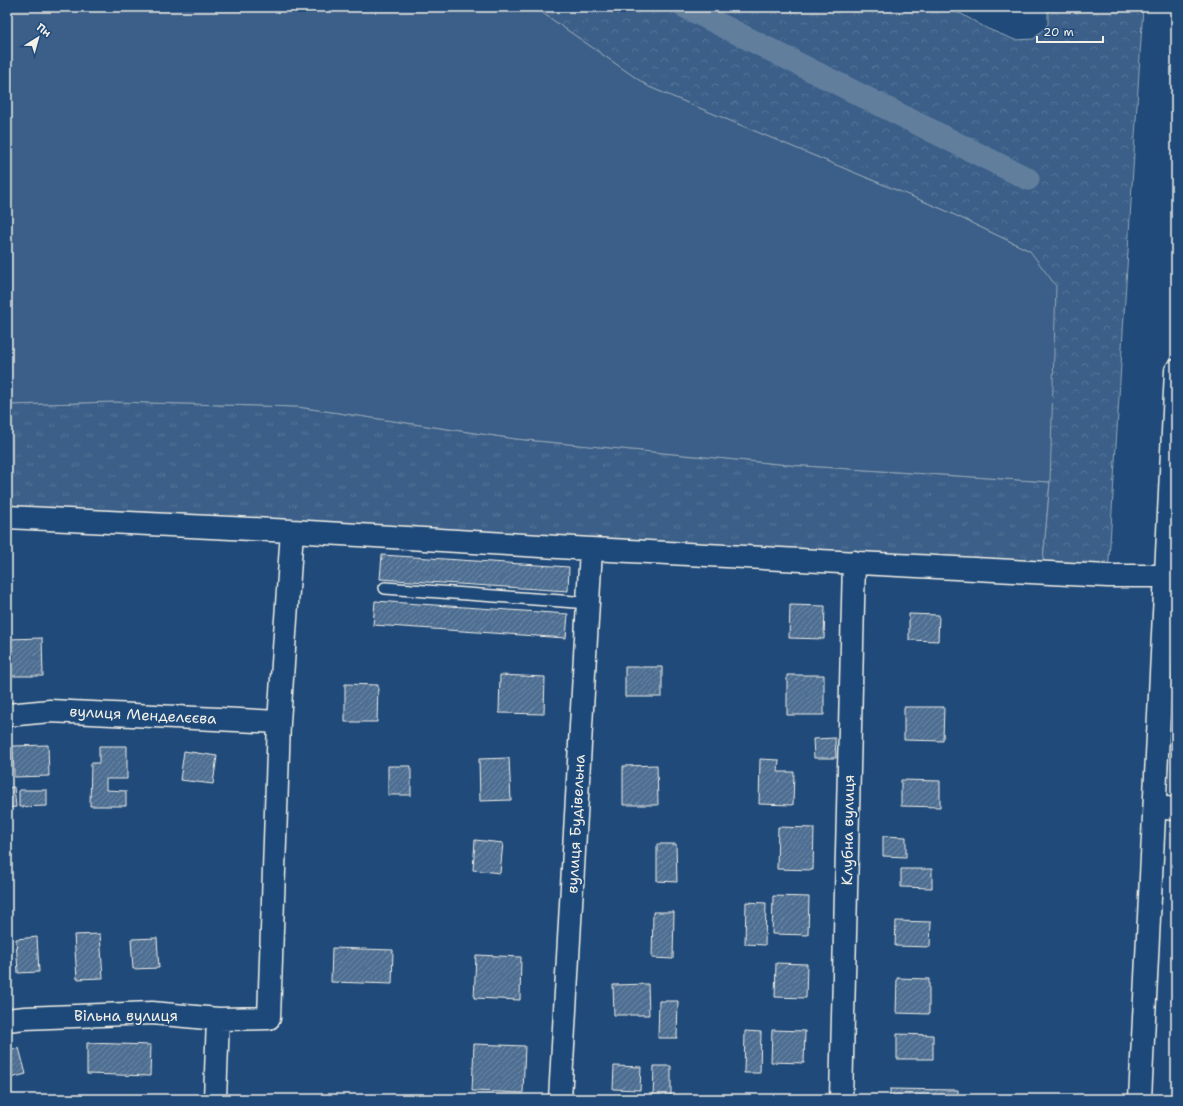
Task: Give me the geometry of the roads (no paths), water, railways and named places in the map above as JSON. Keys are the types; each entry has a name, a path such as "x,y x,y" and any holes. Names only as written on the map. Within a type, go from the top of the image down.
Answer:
{"street":[{"path":"1140,1099 1165,808 1165,576 1176,370"},
{"path":"7,517 292,531 592,549 1108,576 1165,576"},
{"path":"279,722 292,531"},
{"name":"вулиця Будівельна","path":"560,1099 592,549"},
{"name":"Клубна вулиця","path":"841,1099 854,562"},
{"name":"вулиця Менделєєва","path":"7,715 50,711 279,722"},
{"name":"Вільна вулиця","path":"7,1020 152,1013 218,1019 269,1018 279,722"},
{"path":"215,1099 218,1019"}],"lane":[{"path":"385,588 589,603"}],"waterway":[{"path":"685,7 1028,179"}]}
